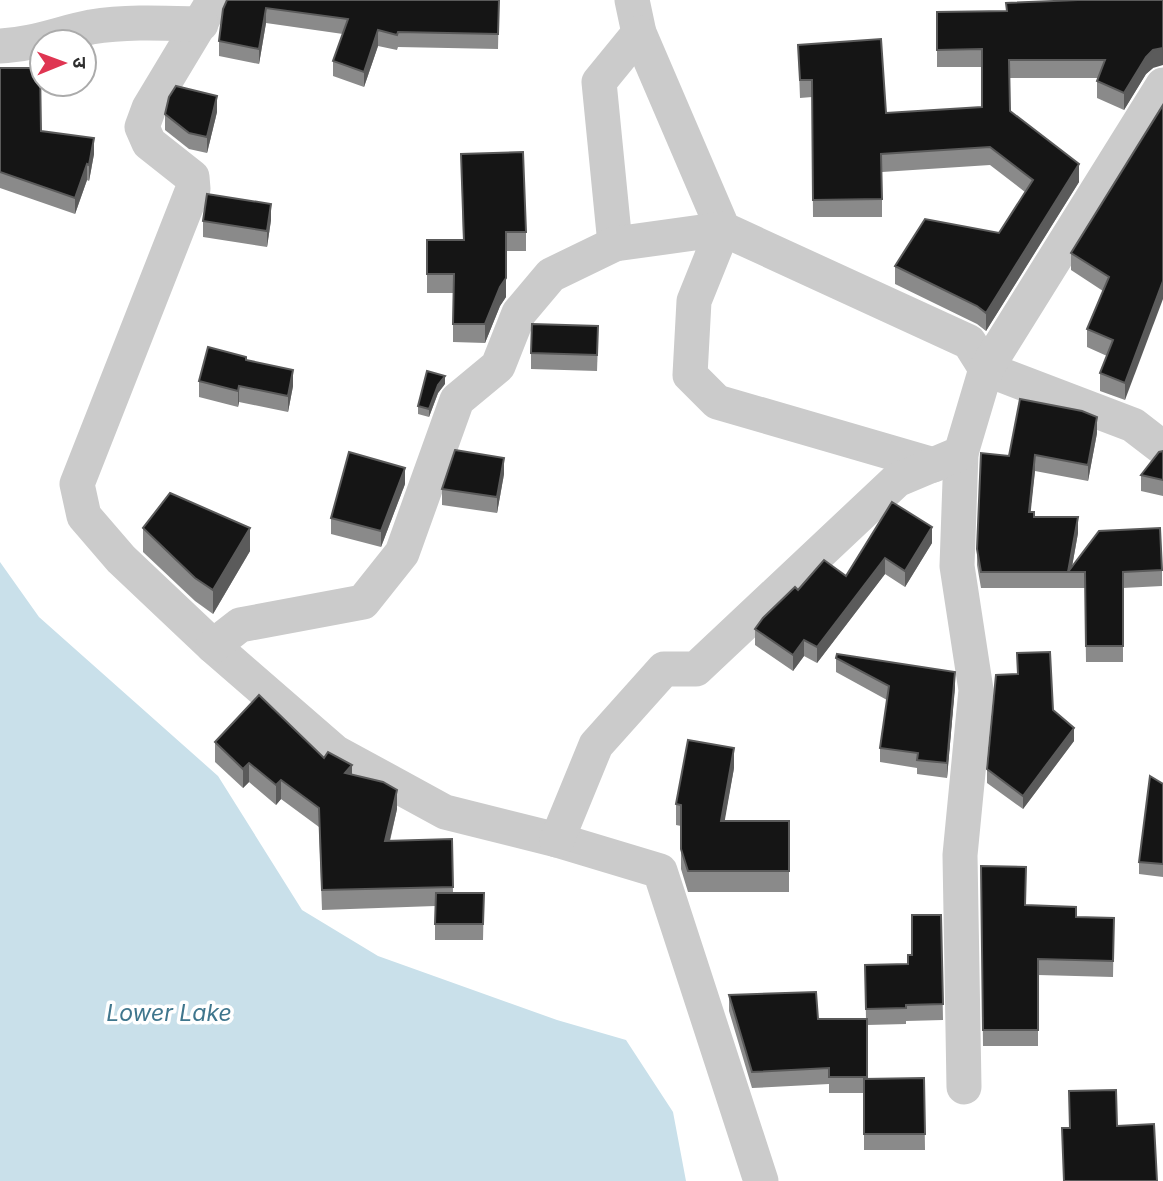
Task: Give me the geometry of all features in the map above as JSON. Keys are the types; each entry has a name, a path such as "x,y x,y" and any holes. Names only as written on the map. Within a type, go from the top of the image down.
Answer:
{"street":[{"path":"0,47 43,41 89,27 207,12"},
{"path":"207,12 149,108 142,127 149,143 192,177 193,189 76,484 83,516 121,559 213,646 335,752 445,811 557,840 660,871 761,1181"},
{"path":"615,244 599,82 635,17"},
{"path":"635,17 723,229 694,301 690,375 717,402 948,459"},
{"path":"964,1087 960,855 976,691 957,566 948,459 986,369 1163,85"},
{"path":"213,646 240,625 363,602 402,553 457,400 498,366 519,313 551,275 615,244 723,229 969,342 986,369 1133,425 1163,448"},
{"path":"557,840 596,745 664,669 696,669 897,480 948,459"}],"water":[{"name":"Lower Lake","path":"0,562 39,617 218,776 302,910 378,956 557,1020 626,1040 673,1112 686,1181 0,1181"}],"building":[{"path":"227,0 499,0 498,34 398,32 397,35 378,30 364,72 333,61 348,19 266,8 259,49 219,41 223,9"},
{"path":"1163,0 1163,48 1153,50 1146,57 1124,93 1097,81 1105,60 1009,60 1010,111 1079,164 986,313 895,266 925,219 999,233 1033,180 990,147 881,154 882,199 813,200 812,80 800,80 798,45 881,39 886,113 982,107 982,49 937,50 937,12 1007,11 1006,3"},
{"path":"0,68 28,68 28,98 40,98 41,131 94,138 89,165 87,164 75,198 0,172"},
{"path":"176,86 217,96 207,137 189,133 165,114 169,97"},
{"path":"1163,105 1163,281 1125,383 1100,373 1113,340 1087,329 1109,277 1071,253"},
{"path":"523,152 526,232 506,232 506,278 485,324 453,324 454,274 427,274 427,240 464,240 461,154"},
{"path":"207,194 271,204 267,231 203,221"},
{"path":"532,324 598,326 597,355 531,353"},
{"path":"208,347 246,357 246,360 293,370 288,396 239,386 238,391 199,381"},
{"path":"427,371 445,376 438,385 429,409 418,406"},
{"path":"1020,399 1082,411 1097,417 1088,465 1035,455 1029,512 1034,512 1034,517 1078,517 1068,572 981,572 977,549 981,453 1009,456"},
{"path":"455,450 504,458 497,497 442,489"},
{"path":"1163,451 1163,480 1141,475 1159,452"},
{"path":"349,452 405,468 381,531 331,518"},
{"path":"170,493 250,528 213,590 195,578 143,528"},
{"path":"892,502 932,527 905,571 885,558 817,647 804,640 793,655 755,629 795,587 798,590 824,560 846,576"},
{"path":"1160,528 1162,570 1123,572 1123,646 1086,646 1085,572 1068,572 1099,531"},
{"path":"1050,652 1053,710 1074,728 1023,796 987,769 996,675 1018,674 1017,653"},
{"path":"837,654 955,672 947,763 917,760 918,753 880,748 889,686 836,658"},
{"path":"259,695 324,758 328,752 352,765 345,773 383,782 397,790 385,841 452,839 453,887 322,890 319,808 281,780 276,785 249,763 243,769 215,742"},
{"path":"688,740 734,748 721,821 789,821 789,871 688,871 681,849 681,805 676,804"},
{"path":"1150,776 1163,784 1163,864 1139,862"},
{"path":"981,866 1026,867 1025,905 1076,907 1076,917 1114,918 1113,961 1038,959 1038,1030 983,1030"},
{"path":"436,893 484,893 483,924 435,924"},
{"path":"912,915 941,915 943,1004 866,1009 865,965 908,964 908,955 912,955"},
{"path":"816,992 818,1019 867,1019 867,1077 829,1077 829,1068 752,1072 729,995"},
{"path":"924,1078 925,1134 864,1134 864,1079"},
{"path":"1116,1090 1117,1126 1154,1124 1157,1181 1064,1181 1062,1128 1070,1128 1069,1091"}]}
